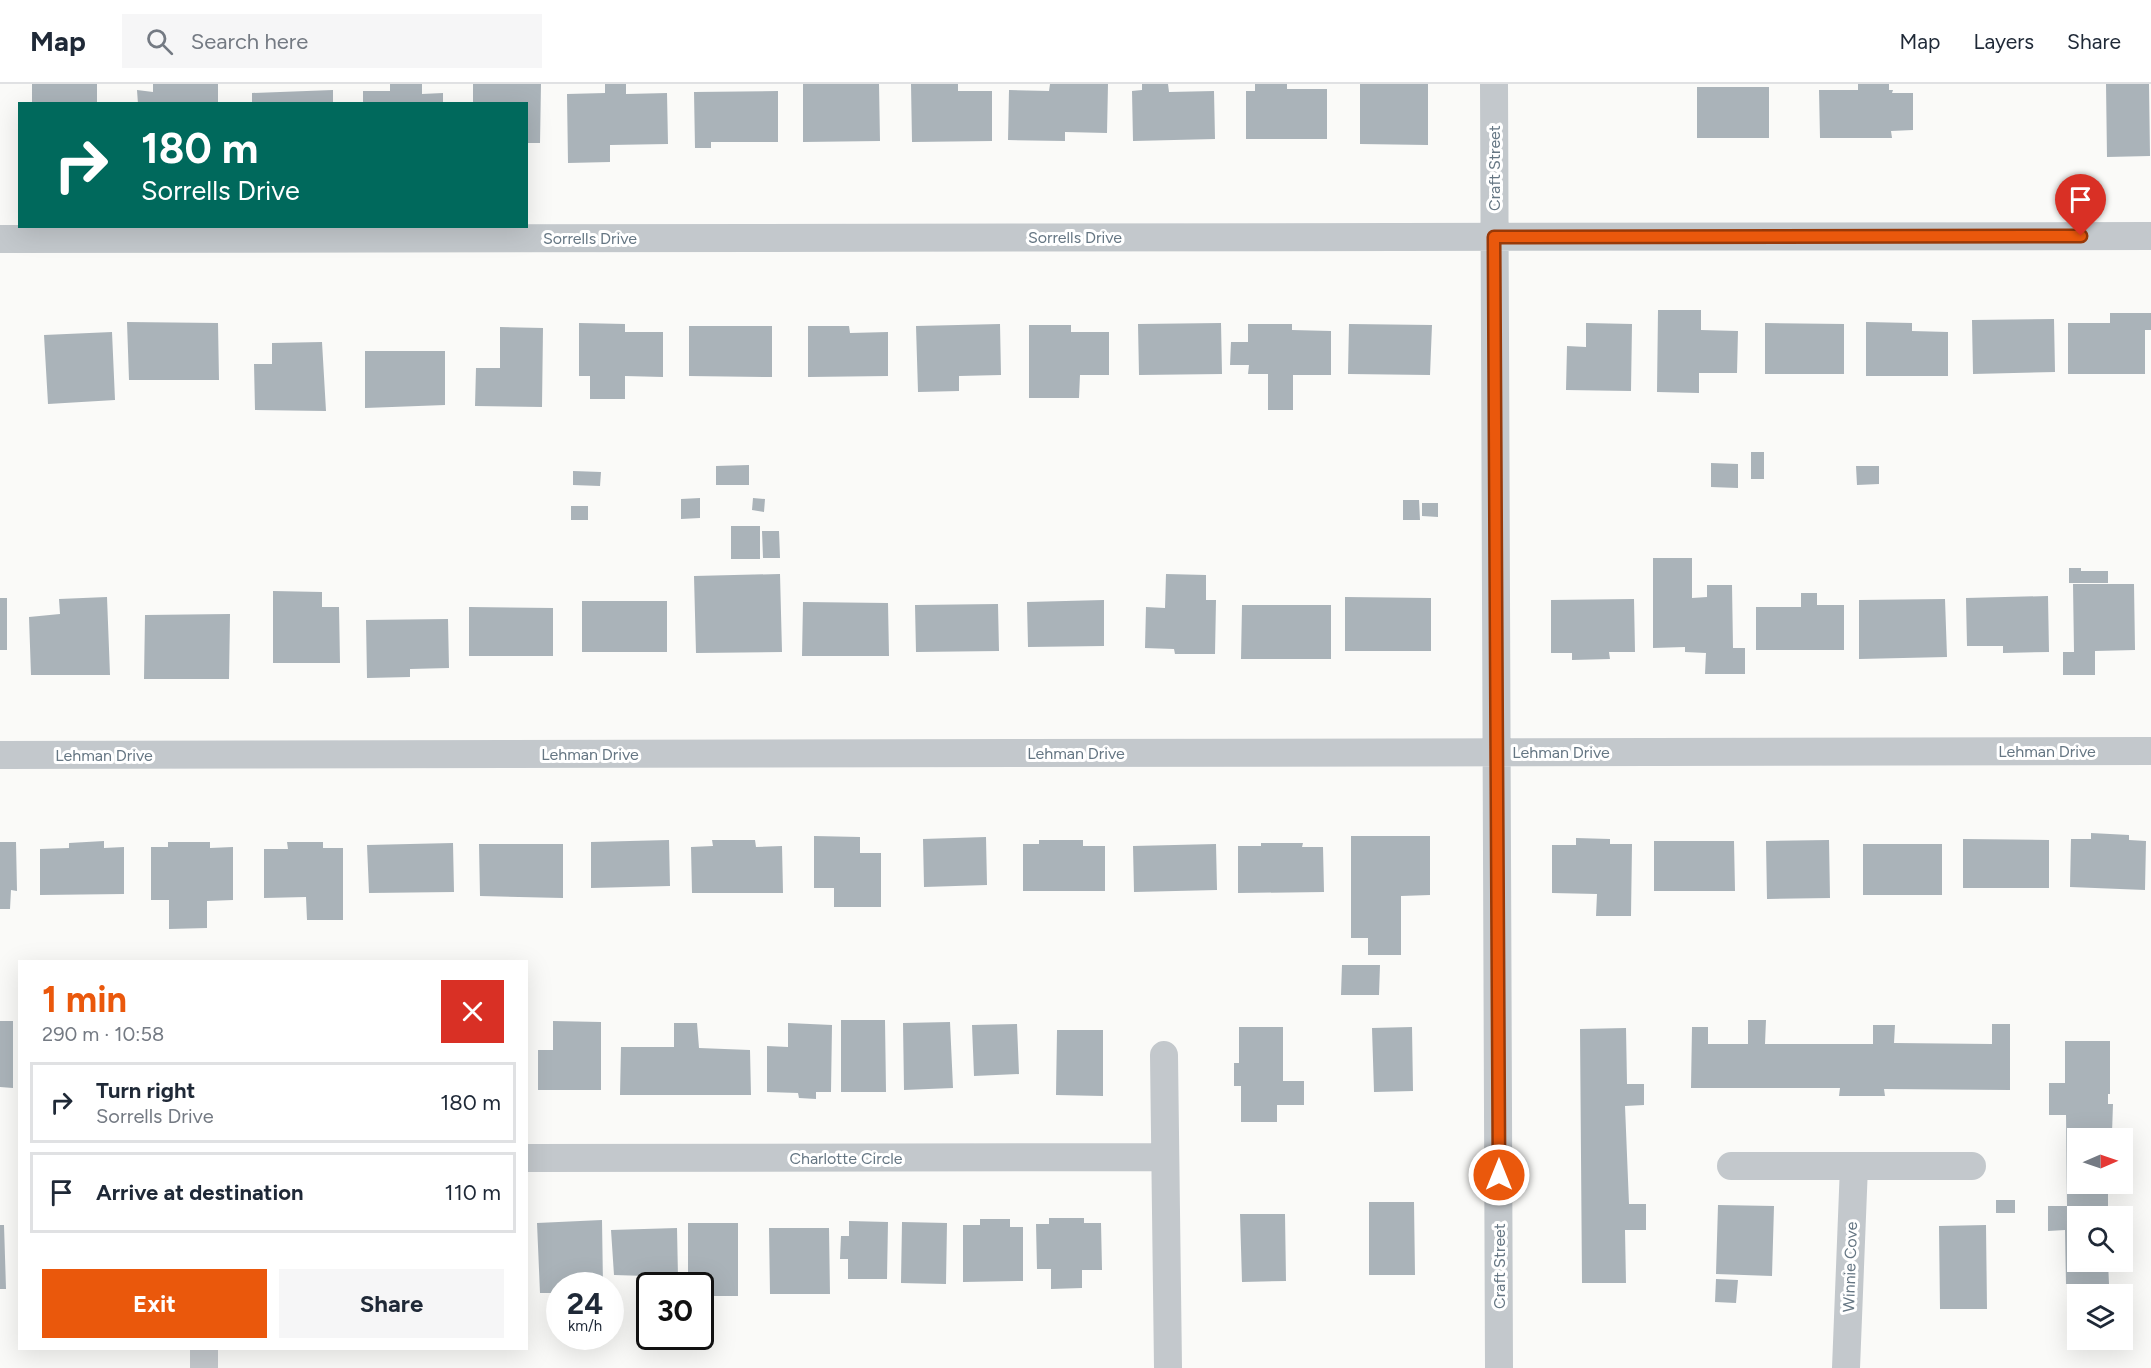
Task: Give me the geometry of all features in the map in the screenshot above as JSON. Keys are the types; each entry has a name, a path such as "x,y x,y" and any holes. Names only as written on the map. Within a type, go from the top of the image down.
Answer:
{"street":[{"name":"Craft Street","path":"1494,84 1499,1368"},
{"name":"Sorrells Drive","path":"0,239 2151,236"},
{"name":"Lehman Drive","path":"0,755 2151,751"},
{"path":"1164,1055 1168,1368"},
{"name":"Charlotte Circle","path":"528,1158 1165,1157"},
{"path":"1731,1166 1972,1166"},
{"name":"Winnie Cove","path":"1846,1368 1854,1166"},
{"path":"204,1350 204,1368"}],"building":[{"path":"32,84 97,84 97,102 32,102"},
{"path":"153,84 218,84 218,102 138,102 137,90 153,92"},
{"path":"390,84 422,84 422,94 443,93 443,102 363,102 363,91 390,91"},
{"path":"473,84 541,84 540,143 528,143 528,102 473,102"},
{"path":"605,84 626,84 626,94 667,93 668,144 610,145 610,162 568,163 567,94 605,93"},
{"path":"803,84 879,84 880,141 803,142"},
{"path":"911,84 958,84 958,91 992,91 992,141 912,142"},
{"path":"1050,84 1108,84 1107,133 1065,132 1065,141 1008,140 1009,90 1049,91"},
{"path":"1142,84 1168,84 1169,92 1214,91 1215,139 1133,141 1132,91 1142,90"},
{"path":"1255,84 1287,84 1287,89 1327,89 1327,139 1246,139 1246,91 1255,91"},
{"path":"1360,84 1428,84 1428,145 1360,144"},
{"path":"1858,84 1889,84 1889,90 1893,90 1892,93 1913,93 1913,130 1891,131 1892,138 1820,138 1819,90 1858,90"},
{"path":"2106,84 2149,84 2150,156 2107,157"},
{"path":"1697,87 1769,87 1769,138 1697,138"},
{"path":"333,90 333,102 252,102 252,93"},
{"path":"778,91 778,142 711,142 711,148 695,148 694,92"},
{"path":"1658,310 1701,310 1701,330 1738,331 1737,373 1699,373 1699,393 1657,392"},
{"path":"2110,313 2151,313 2151,330 2145,330 2145,374 2068,374 2068,323 2110,323"},
{"path":"2054,319 2055,372 1973,374 1972,320"},
{"path":"127,322 218,323 219,380 129,380"},
{"path":"1866,322 1912,323 1912,331 1948,332 1948,376 1866,376"},
{"path":"579,323 625,324 625,332 663,332 663,377 625,376 625,399 590,399 590,376 579,376"},
{"path":"1221,323 1222,374 1139,375 1138,324"},
{"path":"1586,323 1632,324 1631,391 1566,390 1567,346 1586,347"},
{"path":"1765,323 1844,324 1844,374 1765,374"},
{"path":"1000,324 1001,375 959,376 959,391 918,392 916,326"},
{"path":"1248,324 1292,324 1292,330 1331,331 1331,375 1293,375 1293,410 1268,410 1268,374 1248,374 1249,365 1230,365 1231,342 1248,342"},
{"path":"1349,324 1432,325 1430,375 1348,374"},
{"path":"1029,325 1071,325 1071,332 1109,332 1109,375 1080,375 1079,398 1029,398"},
{"path":"689,326 772,326 772,377 689,376"},
{"path":"808,326 849,326 850,333 888,332 888,376 808,377"},
{"path":"500,327 543,328 542,407 475,406 476,368 500,368"},
{"path":"112,332 115,400 48,404 44,335"},
{"path":"322,342 326,411 255,410 254,364 272,364 272,343"},
{"path":"365,351 445,351 445,405 365,408"},
{"path":"1751,452 1764,452 1764,479 1751,479"},
{"path":"1711,463 1738,464 1738,488 1711,487"},
{"path":"749,465 749,485 716,485 716,466"},
{"path":"1856,466 1879,466 1879,484 1857,485"},
{"path":"573,471 601,472 600,486 573,485"},
{"path":"700,498 700,518 681,519 681,499"},
{"path":"753,498 765,499 764,512 752,510"},
{"path":"1403,500 1419,500 1420,520 1403,520"},
{"path":"1422,503 1438,503 1438,517 1422,516"},
{"path":"571,506 588,506 588,520 571,520"},
{"path":"731,526 760,526 760,559 731,559"},
{"path":"762,531 779,531 780,558 763,558"},
{"path":"1653,558 1692,558 1692,598 1707,597 1707,585 1732,585 1733,648 1745,648 1745,674 1705,674 1706,653 1685,652 1685,647 1653,648"},
{"path":"2069,568 2081,568 2081,571 2108,571 2108,583 2069,583"},
{"path":"780,574 782,652 696,653 694,576"},
{"path":"1166,574 1206,575 1206,600 1216,600 1215,654 1175,654 1174,649 1145,648 1146,607 1165,608"},
{"path":"2073,584 2134,584 2135,650 2095,651 2095,675 2063,675 2063,652 2074,652"},
{"path":"273,591 322,592 322,607 339,607 340,663 273,663"},
{"path":"1801,593 1817,593 1817,605 1844,605 1844,650 1756,650 1756,607 1801,607"},
{"path":"2048,596 2049,652 2003,653 2003,646 1967,646 1966,598"},
{"path":"107,597 110,675 31,675 29,617 60,614 59,599"},
{"path":"1345,597 1431,598 1431,651 1345,651"},
{"path":"0,598 7,598 7,650 0,650"},
{"path":"1634,599 1635,652 1609,652 1610,659 1572,660 1572,653 1551,653 1551,600"},
{"path":"1945,599 1947,657 1859,659 1859,600"},
{"path":"1104,600 1104,646 1028,647 1027,602"},
{"path":"582,601 667,601 667,652 582,652"},
{"path":"803,602 888,603 889,656 802,656"},
{"path":"998,604 999,651 916,652 915,605"},
{"path":"1242,605 1331,605 1331,659 1241,659"},
{"path":"469,607 553,608 553,656 469,656"},
{"path":"230,614 229,679 144,679 145,615"},
{"path":"448,619 449,668 410,669 410,677 367,678 366,620"},
{"path":"2091,833 2129,835 2129,840 2146,841 2145,890 2070,887 2071,839 2091,839"},
{"path":"814,836 860,837 860,853 881,853 881,907 834,907 834,888 814,888"},
{"path":"1351,836 1430,836 1430,895 1401,896 1401,955 1368,955 1368,938 1351,938"},
{"path":"986,837 987,885 924,887 923,839"},
{"path":"1576,838 1610,839 1610,844 1632,844 1631,916 1596,916 1597,894 1552,893 1552,845 1576,845"},
{"path":"1963,839 2049,840 2049,888 1963,888"},
{"path":"669,840 670,886 591,888 591,842"},
{"path":"712,840 755,840 756,847 782,846 783,893 692,893 691,847 713,846"},
{"path":"1039,840 1083,840 1083,846 1105,846 1105,891 1023,891 1023,844 1039,844"},
{"path":"1829,840 1830,898 1767,899 1766,841"},
{"path":"104,841 104,848 124,847 124,894 40,895 40,849 69,848 69,843"},
{"path":"1654,841 1734,841 1735,891 1654,891"},
{"path":"0,842 16,842 17,891 11,890 10,909 0,909"},
{"path":"168,842 210,842 210,848 233,847 233,900 207,901 207,928 169,929 169,900 151,900 151,847 168,847"},
{"path":"287,842 323,842 323,848 343,848 343,920 307,920 306,897 264,898 264,849 288,849"},
{"path":"453,843 454,892 369,893 367,845"},
{"path":"1261,843 1303,843 1302,847 1323,847 1324,892 1238,893 1238,846 1261,846"},
{"path":"479,844 563,844 563,898 480,896"},
{"path":"1216,844 1217,890 1134,892 1133,846"},
{"path":"1863,844 1942,844 1942,895 1863,895"},
{"path":"1342,965 1380,965 1379,995 1341,995"},
{"path":"841,1020 885,1020 886,1092 841,1092"},
{"path":"1748,1020 1766,1020 1765,1044 1873,1044 1873,1025 1895,1025 1894,1043 1992,1044 1992,1024 2010,1024 2010,1090 1884,1089 1885,1096 1839,1096 1840,1088 1691,1088 1692,1027 1708,1027 1708,1044 1748,1044"},
{"path":"0,1021 13,1021 13,1088 0,1087"},
{"path":"553,1021 601,1022 601,1090 538,1090 538,1050 553,1050"},
{"path":"950,1022 953,1088 904,1090 903,1023"},
{"path":"674,1023 697,1023 699,1048 750,1050 751,1095 620,1095 621,1047 674,1047"},
{"path":"788,1023 832,1025 831,1092 816,1092 816,1099 799,1098 798,1093 767,1092 767,1046 788,1047"},
{"path":"1017,1024 1019,1074 974,1076 972,1025"},
{"path":"1239,1027 1283,1027 1283,1081 1304,1081 1304,1105 1277,1105 1277,1122 1241,1122 1241,1086 1234,1086 1234,1063 1239,1063"},
{"path":"1412,1027 1413,1091 1374,1092 1372,1028"},
{"path":"1626,1028 1627,1084 1644,1084 1644,1105 1625,1106 1629,1204 1646,1204 1646,1230 1625,1230 1626,1283 1582,1283 1580,1029"},
{"path":"1057,1030 1103,1030 1103,1096 1056,1095"},
{"path":"2065,1041 2110,1041 2108,1104 2113,1104 2112,1128 2067,1128 2067,1194 2108,1194 2108,1206 2067,1206 2066,1115 2049,1115 2049,1083 2065,1083"},
{"path":"1996,1200 2015,1200 2015,1213 1996,1213"},
{"path":"1369,1202 1414,1202 1415,1275 1369,1275"},
{"path":"1718,1205 1774,1206 1772,1276 1716,1274"},
{"path":"2048,1206 2067,1206 2067,1272 2108,1272 2109,1284 2066,1284 2065,1230 2048,1231"},
{"path":"1240,1214 1285,1214 1286,1281 1242,1282"},
{"path":"1049,1218 1084,1218 1084,1223 1101,1223 1102,1270 1082,1270 1082,1288 1051,1289 1051,1269 1037,1269 1036,1224 1049,1224"},
{"path":"980,1219 1010,1219 1010,1227 1023,1227 1023,1281 963,1282 963,1225 980,1225"},
{"path":"602,1220 603,1272 546,1272 546,1293 540,1293 537,1223"},
{"path":"849,1221 888,1222 887,1279 848,1279 848,1259 840,1259 841,1236 849,1236"},
{"path":"902,1222 947,1223 946,1284 901,1283"},
{"path":"688,1223 738,1223 738,1296 714,1296 714,1272 688,1272"},
{"path":"0,1225 4,1225 6,1289 0,1289"},
{"path":"1986,1225 1987,1309 1940,1309 1939,1226"},
{"path":"677,1228 678,1272 636,1272 636,1276 614,1272 611,1230"},
{"path":"769,1228 829,1228 830,1294 770,1294"},
{"path":"1716,1279 1738,1280 1736,1303 1715,1302"}],"route":[{"path":"1499,1175 1494,237 2081,236"}]}
